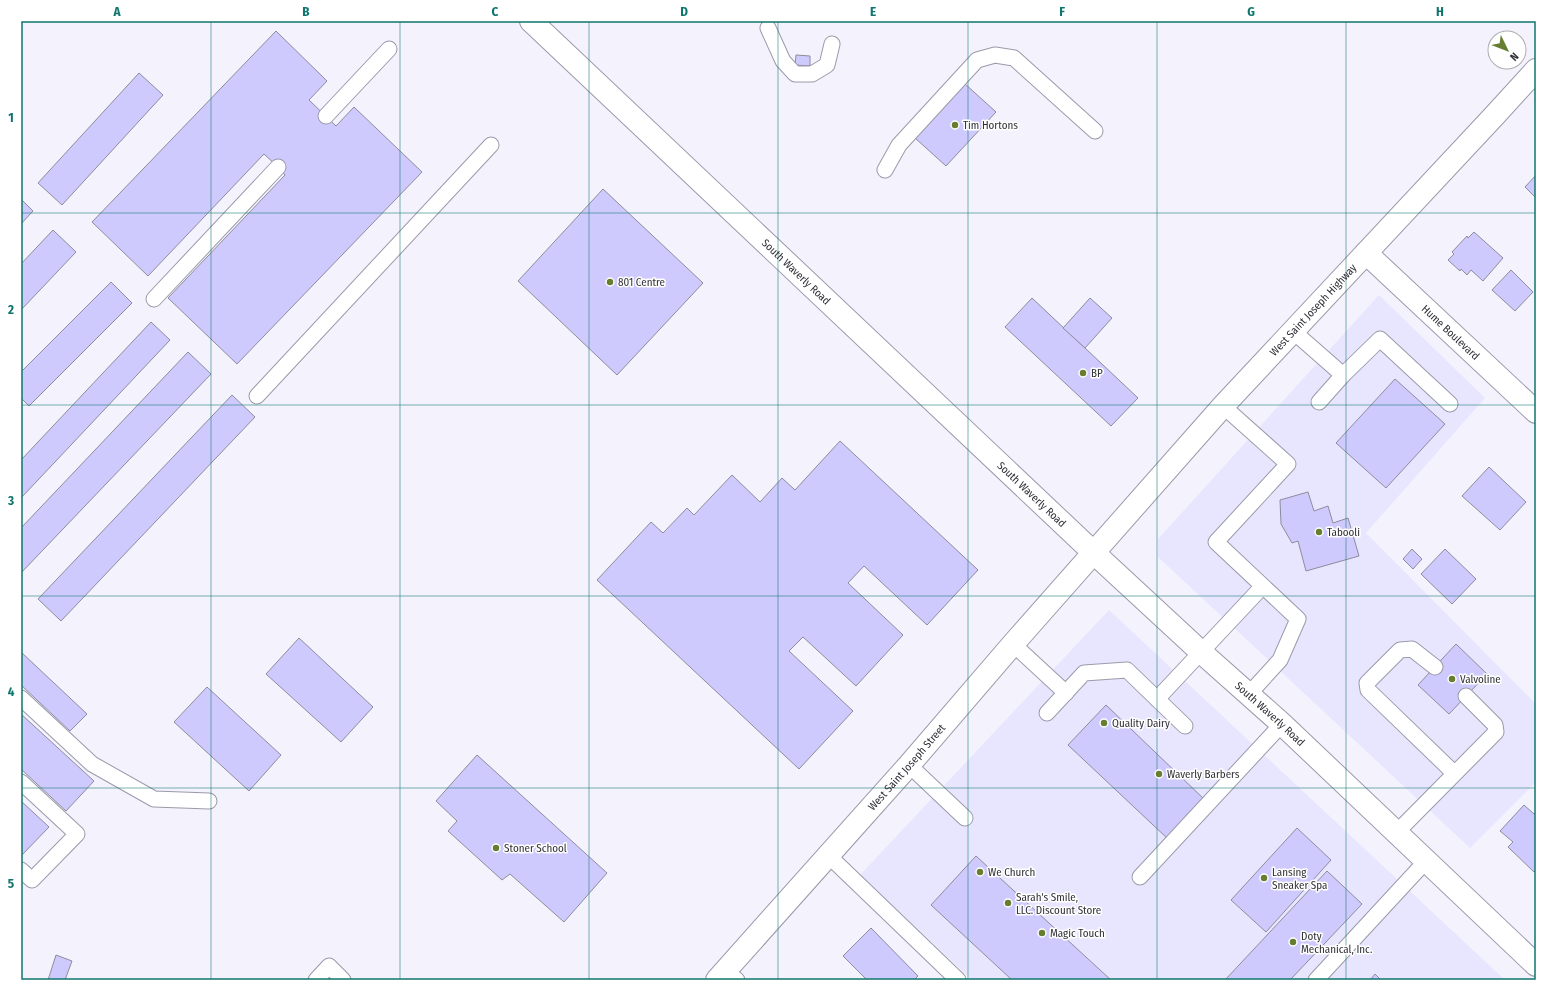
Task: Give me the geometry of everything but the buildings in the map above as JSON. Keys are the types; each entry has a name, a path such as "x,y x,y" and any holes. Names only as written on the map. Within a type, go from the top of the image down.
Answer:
{"street":[{"name":"South Waverly Road","path":"530,21 1094,553 1201,652 1282,724 1536,965"},
{"name":"West Saint Joseph Highway","path":"1094,553 1223,406 1294,332 1536,70"},
{"name":"Hume Boulevard","path":"1366,253 1536,412"},
{"name":"West Saint Joseph Street","path":"727,977 829,856 1094,553"}],"lane":[{"path":"768,28 783,61 795,74 812,74 827,65 832,44"},
{"path":"326,116 389,49"},
{"path":"885,170 899,144 978,60 995,55 1014,58 1095,131"},
{"path":"257,396 491,145"},
{"path":"154,299 278,167"},
{"path":"1294,332 1343,375"},
{"path":"1319,402 1343,375 1380,339 1450,404"},
{"path":"1223,406 1288,464 1216,542 1298,620 1280,660 1249,694"},
{"path":"1157,698 1262,587"},
{"path":"1013,644 1066,693"},
{"path":"1435,667 1412,649 1400,650 1367,683 1368,690 1454,773"},
{"path":"1047,713 1084,673 1127,670 1185,726"},
{"path":"1397,832 1496,732 1495,725 1466,696"},
{"path":"21,698 92,764 154,799 209,801"},
{"path":"1140,877 1282,724"},
{"path":"910,765 965,818"},
{"path":"21,782 77,834 32,880 21,870"},
{"path":"829,856 958,980"},
{"path":"1316,980 1426,861"},
{"path":"316,980 329,966 343,980"}],"shaded area":[{"path":"1379,295 1485,398 1366,533 1536,704 1536,782 1470,848 1158,557 1158,539"},
{"path":"1109,610 1505,980 972,980 860,875"}],"place":[{"name":"Tim Hortons","path":"955,125"},
{"name":"801 Centre","path":"610,282"},
{"name":"BP","path":"1083,373"},
{"name":"Tabooli","path":"1319,532"},
{"name":"Valvoline","path":"1452,679"},
{"name":"Quality Dairy","path":"1104,723"},
{"name":"Waverly Barbers","path":"1159,774"},
{"name":"Stoner School","path":"496,848"},
{"name":"We Church","path":"980,872"},
{"name":"Lansing Sneaker Spa","path":"1264,878"},
{"name":"Sarah's Smile, LLC. Discount Store","path":"1008,903"},
{"name":"Magic Touch","path":"1042,933"},
{"name":"Doty Mechanical, Inc.","path":"1293,942"}]}
